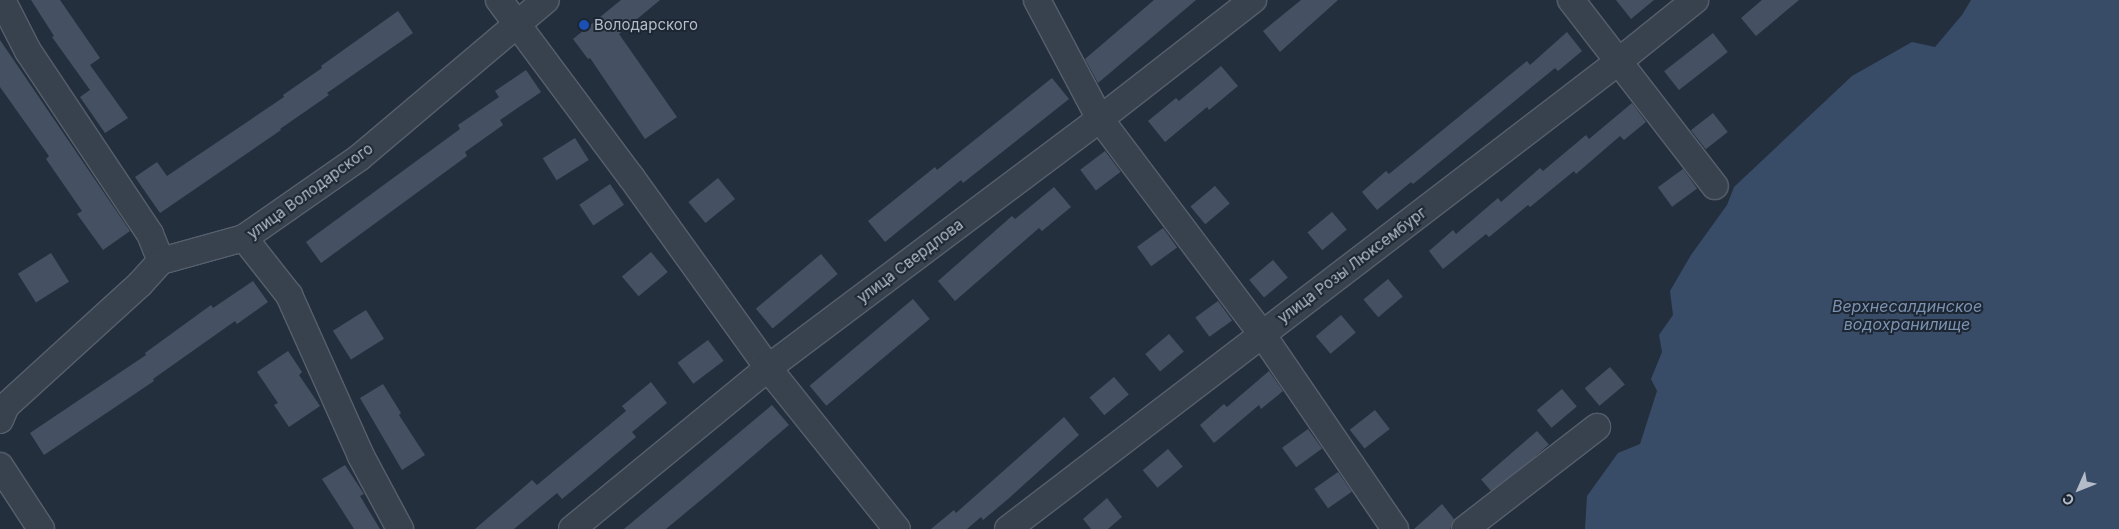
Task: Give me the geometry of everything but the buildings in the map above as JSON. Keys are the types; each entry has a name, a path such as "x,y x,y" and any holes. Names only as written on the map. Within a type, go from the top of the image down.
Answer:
{"street":[{"path":"0,420 6,406 140,284 161,261 150,234 28,51 2,0"},
{"path":"499,0 518,23 768,368 898,529"},
{"name":"улица Володарского","path":"161,261 244,238 360,157 546,0"},
{"path":"1037,0 1100,119 1262,334 1394,529"},
{"name":"улица Свердлова","path":"572,529 768,368 1100,119 1253,0"},
{"path":"1571,0 1715,186"},
{"name":"улица Розы Люксембург","path":"1008,529 1618,62 1695,0"},
{"path":"244,238 289,295 361,456 400,529"},
{"path":"1465,529 1597,427"},
{"path":"0,466 41,529"}],"water":[{"name":"Верхнесалдинское водохранилище","path":"1971,0 2119,0 2119,529 1585,529 1587,496 1618,453 1640,444 1657,391 1651,379 1662,352 1659,335 1673,315 1670,291 1691,255 1727,205 1734,187 1852,76 1912,42 1935,47 1962,15"}],"place":[{"name":"Володарского","path":"584,25"}]}
